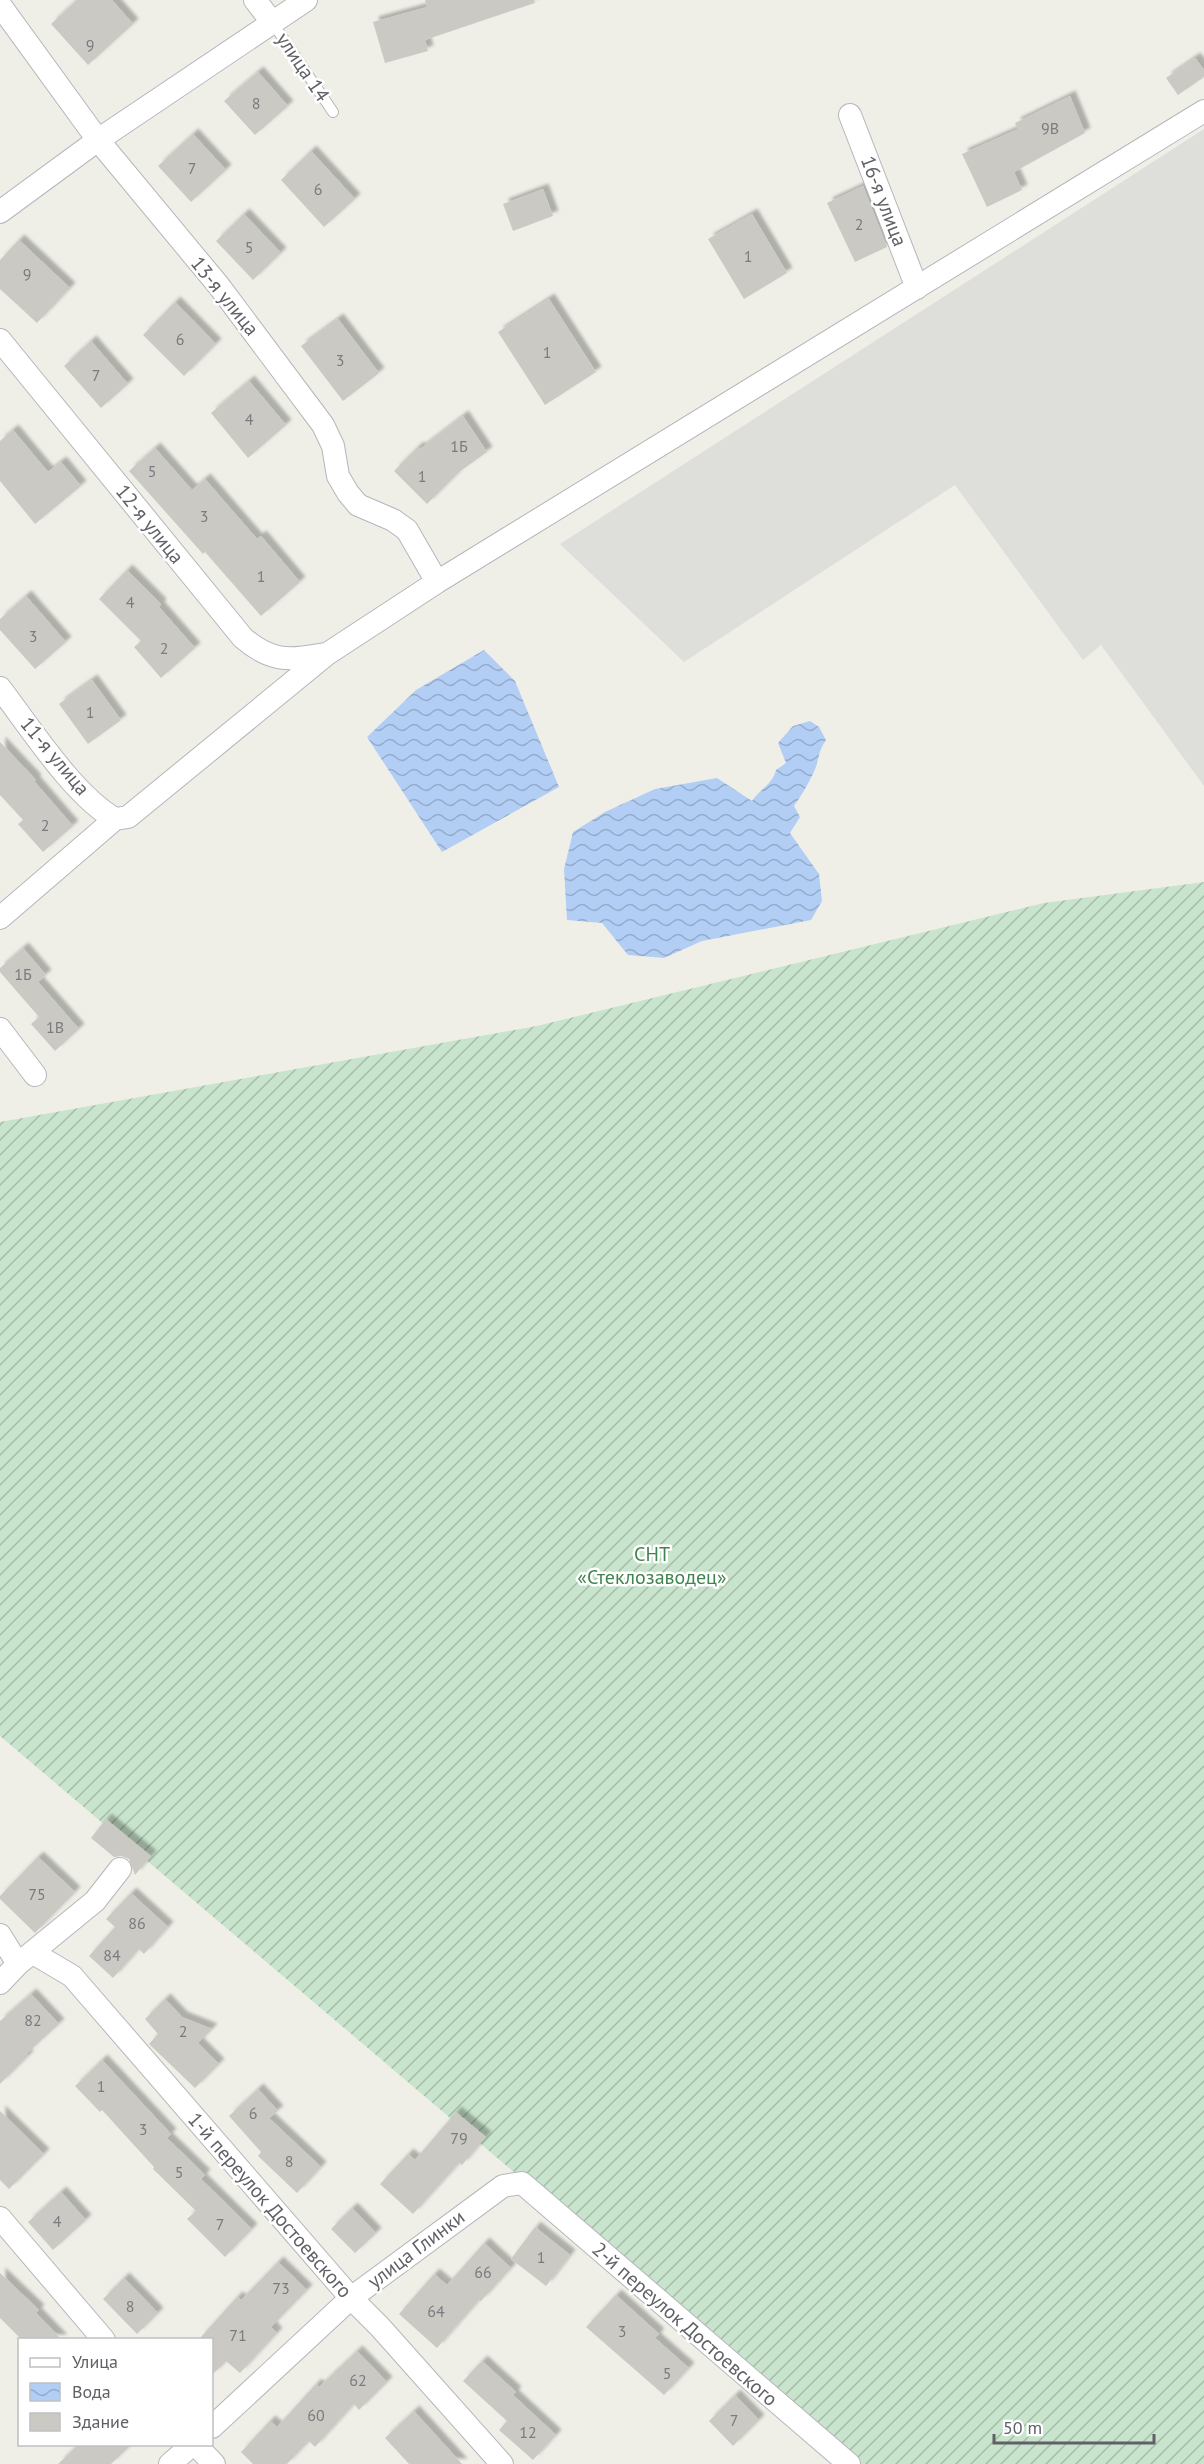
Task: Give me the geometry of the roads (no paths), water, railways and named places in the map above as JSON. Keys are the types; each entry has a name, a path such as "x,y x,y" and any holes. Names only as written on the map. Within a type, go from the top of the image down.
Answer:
{"street":[{"path":"255,0 272,22"},
{"path":"0,212 98,140 306,0"},
{"name":"13-я улица","path":"0,5 98,140 219,286 323,425 333,446 338,476 348,493 358,506 393,520 407,530 437,582"},
{"path":"0,918 115,819 128,817 327,654 437,582 1204,111"},
{"name":"16-я улица","path":"850,115 917,288"},
{"name":"12-я улица","path":"0,340 243,638 268,656 291,660 327,654"},
{"name":"11-я улица","path":"0,688 59,766 102,812 115,819"},
{"path":"0,1029 35,1075"},
{"path":"0,1983 26,1958 95,1901 120,1869"},
{"name":"1-й переулок Достоевского","path":"0,1935 26,1958 72,1976 351,2298 380,2327 502,2464"},
{"name":"улица Глинки","path":"213,2426 351,2298 503,2186 522,2183"},
{"name":"2-й переулок Достоевского","path":"522,2183 849,2464"},
{"path":"0,2218 102,2338"},
{"path":"170,2464 193,2446"},
{"path":"195,2446 213,2464"}],"lane":[{"name":"улица 14","path":"272,22 333,112"}],"water":[{"path":"484,650 515,681 559,787 442,852 367,737 416,690"},
{"path":"810,721 819,727 826,740 816,767 794,806 800,817 790,833 819,874 822,901 811,920 702,941 664,958 628,955 602,923 567,920 564,869 573,832 605,812 655,789 717,778 752,801 769,783 776,770 786,763 778,743 793,726"}],"park label":[{"name":"СНТ «Стеклозаводец»","path":"652,1566"}]}
